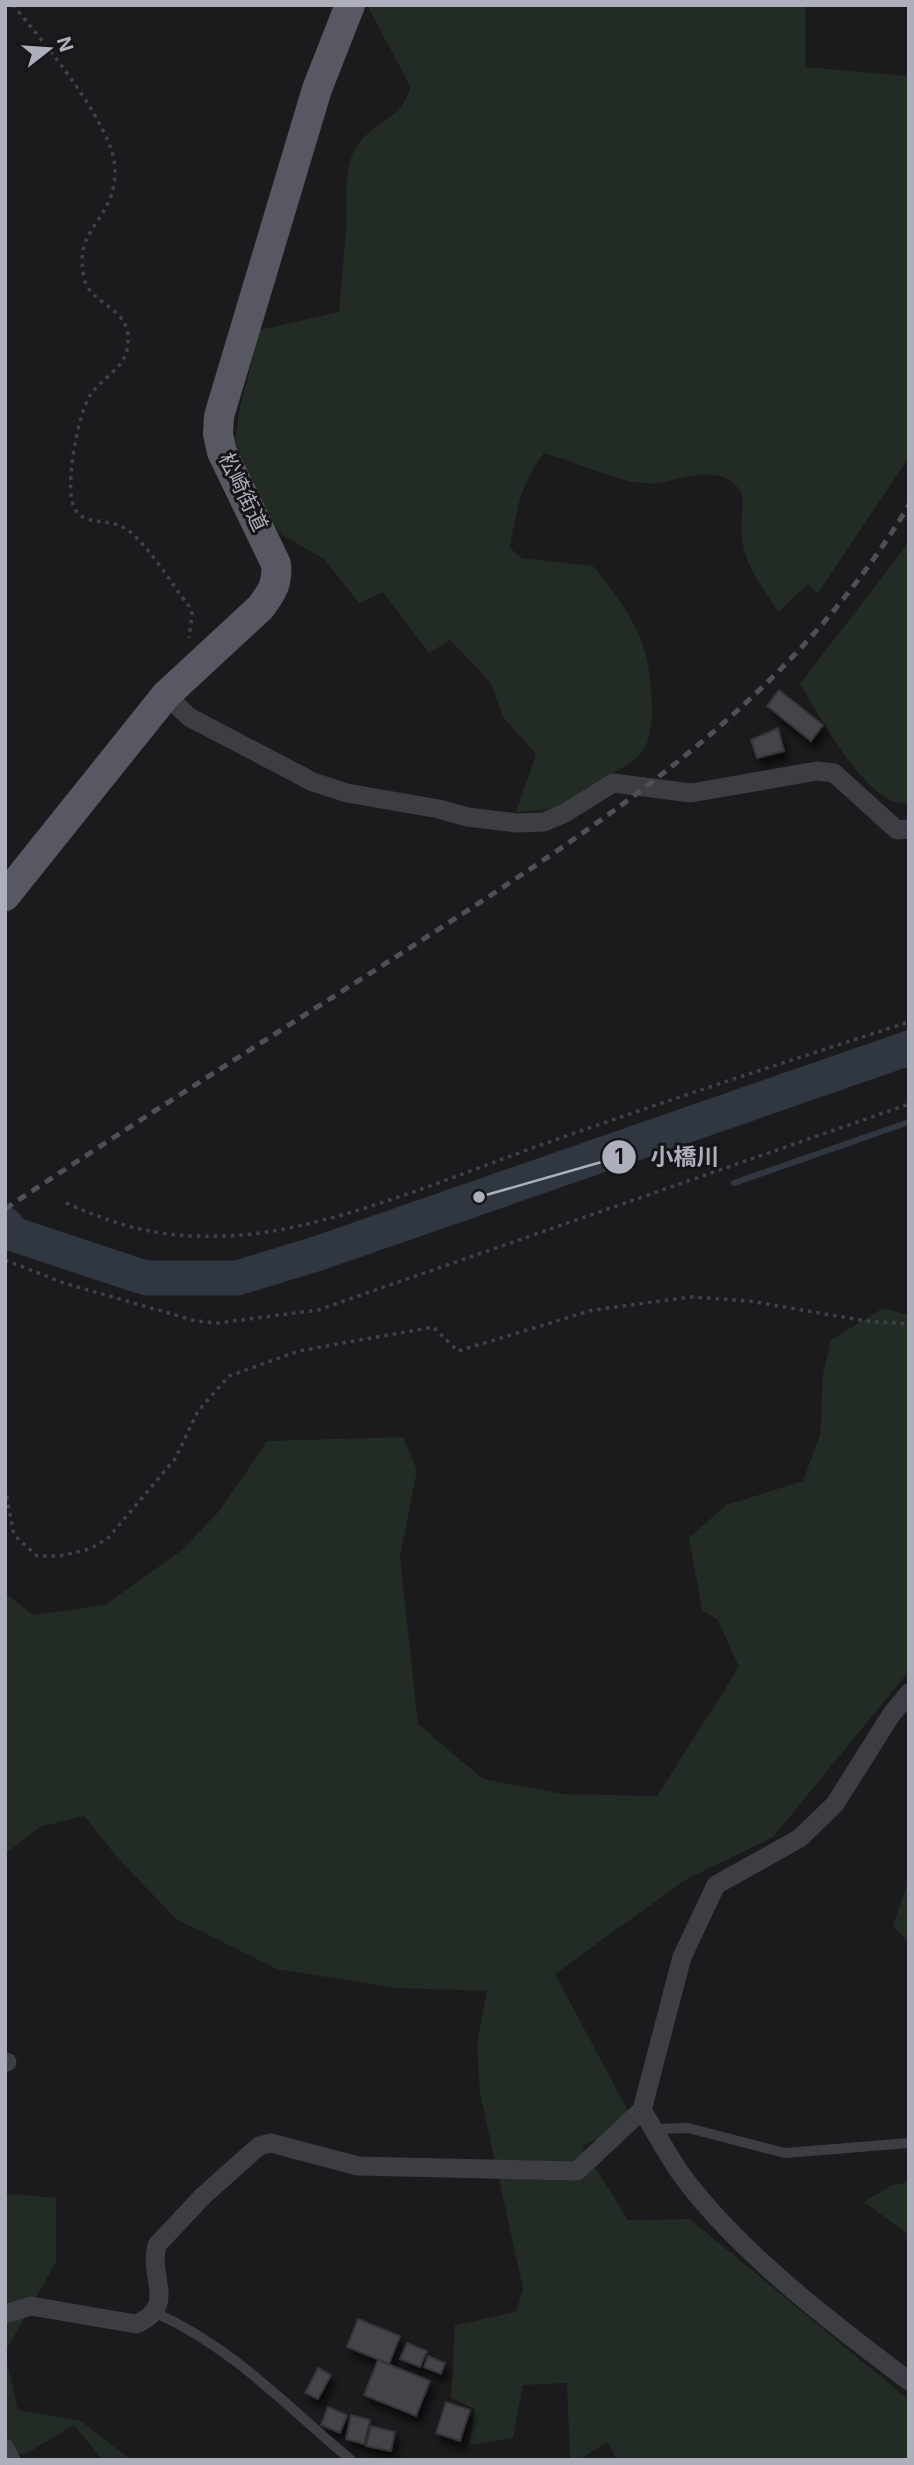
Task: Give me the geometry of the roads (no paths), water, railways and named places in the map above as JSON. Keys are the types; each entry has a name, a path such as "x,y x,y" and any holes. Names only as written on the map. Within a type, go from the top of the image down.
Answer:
{"main road":[{"name":"松崎街道","path":"5,895 176,685 261,607 274,591 277,577 271,549 222,452 218,434 219,416 317,89 350,5"}],"street":[{"path":"176,685 189,717 313,782 347,793 439,809 467,817 517,823 544,822 565,813 613,783 691,793 817,771 834,773 897,830 909,829"},
{"path":"5,2314 31,2306 136,2324 156,2313 160,2303 154,2255 157,2245 203,2196 259,2146 283,2144 327,2160 358,2166 577,2171 642,2110 682,1957 716,1885 800,1838 835,1804 891,1715 909,1693"},
{"path":"642,2110 682,2175 728,2227 773,2271 909,2381"},
{"path":"5,2448 11,2460"}],"lane":[{"path":"654,2129 688,2129 785,2153 909,2143"},
{"path":"156,2313 188,2327 251,2371 351,2460"}],"waterway":[{"path":"5,1224 13,1234 146,1278 237,1278 316,1254 909,1048"},
{"path":"734,1183 909,1122"}],"railway":[{"path":"5,1209 548,857 684,756 747,701 806,642 861,577 909,505"}],"place":[{"name":"小橋川","path":"479,1197"}]}
